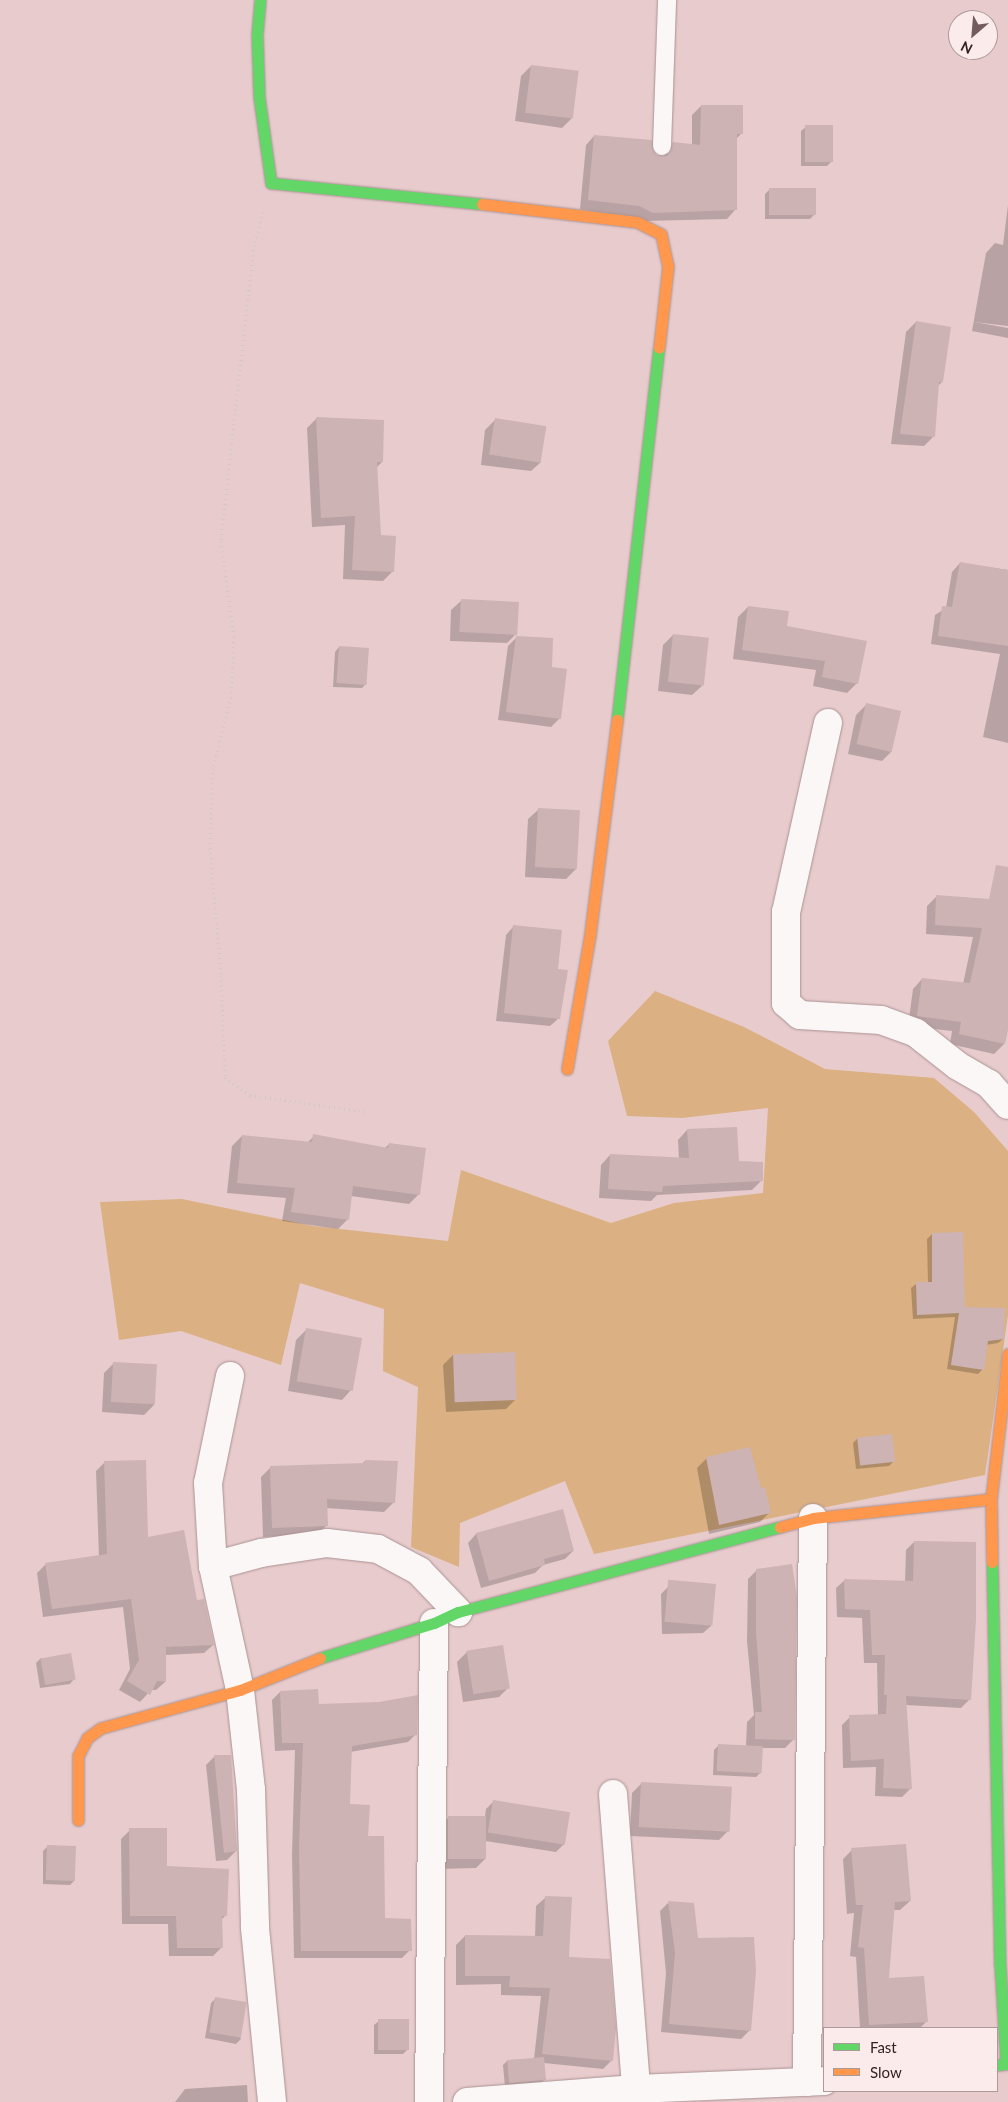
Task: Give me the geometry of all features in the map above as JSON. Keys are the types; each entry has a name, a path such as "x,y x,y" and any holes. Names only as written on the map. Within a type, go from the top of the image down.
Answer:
{"street":[{"path":"260,0 256,36 259,97 270,183 383,192 637,222 661,234 668,266 634,586 590,934 567,1069"},
{"path":"828,723 786,912 786,1003 800,1015 881,1020 916,1034 958,1066 989,1084 1008,1105"},
{"path":"998,2065 1006,2064 1000,1966 1000,1621 991,1499 1008,1354"},
{"path":"230,1376 208,1483 213,1566 240,1690 251,1790 256,1928 272,2102"},
{"path":"78,1820 78,1756 87,1738 101,1728 240,1690 338,1650 446,1618 813,1518 991,1499"},
{"path":"468,2102 636,2089 816,2081 813,1518"},
{"path":"213,1566 261,1553 327,1543 378,1549 419,1571 446,1618 429,2102"},
{"path":"612,1794 636,2089"}],"lane":[{"path":"662,146 667,0"}],"path":[{"path":"270,183 254,245 221,541 234,637 231,696 213,768 210,848 221,974 225,1077 250,1095 366,1112"}],"shaded area":[{"path":"655,991 744,1027 825,1069 934,1078 974,1112 1008,1151 1008,1315 985,1475 594,1554 565,1481 460,1523 459,1567 411,1547 418,1387 383,1371 384,1309 300,1283 281,1365 181,1331 119,1340 100,1202 182,1199 313,1226 448,1241 461,1170 611,1223 674,1203 763,1193 768,1108 682,1118 627,1116 608,1041"}],"building":[{"path":"531,65 579,71 573,118 525,113"},
{"path":"701,105 743,105 743,134 737,134 737,210 653,213 639,206 588,200 594,135 652,140 656,155 667,156 673,142 700,145"},
{"path":"805,125 833,125 833,162 805,162"},
{"path":"769,188 816,188 816,215 769,215"},
{"path":"916,321 951,327 943,382 939,382 935,437 900,434"},
{"path":"316,417 384,420 383,462 377,462 381,535 396,536 394,572 352,570 355,516 321,518"},
{"path":"495,418 546,426 541,463 489,455"},
{"path":"960,562 1008,570 1008,646 938,636 942,606 952,607"},
{"path":"461,599 519,602 517,635 459,632"},
{"path":"748,606 789,611 787,626 867,641 858,684 822,677 825,661 742,650"},
{"path":"673,634 709,638 704,686 668,682"},
{"path":"516,636 553,638 552,667 567,669 561,719 506,712"},
{"path":"339,646 369,648 366,685 336,683"},
{"path":"866,703 901,711 892,752 857,744"},
{"path":"538,808 580,810 577,869 535,867"},
{"path":"996,865 1008,867 1008,1030 1005,1044 959,1034 961,1022 917,1016 922,978 970,983 982,928 935,925 936,895 989,899"},
{"path":"513,925 562,930 558,969 568,970 560,1019 504,1013"},
{"path":"737,1127 739,1161 763,1162 763,1181 663,1186 662,1192 608,1189 610,1154 689,1158 687,1129"},
{"path":"313,1134 388,1148 389,1143 426,1148 420,1195 353,1186 349,1220 291,1212 295,1188 237,1183 242,1135 312,1142"},
{"path":"963,1232 965,1307 1005,1308 1004,1339 988,1341 984,1370 951,1365 959,1313 917,1315 916,1282 932,1282 932,1233"},
{"path":"306,1328 362,1338 353,1391 297,1381"},
{"path":"515,1352 517,1400 455,1402 453,1354"},
{"path":"113,1362 157,1364 155,1404 111,1402"},
{"path":"892,1434 895,1462 860,1466 857,1438"},
{"path":"750,1447 761,1488 765,1487 771,1513 719,1525 706,1457"},
{"path":"146,1460 148,1537 184,1530 197,1600 204,1599 214,1645 166,1647 166,1682 157,1681 150,1695 127,1681 139,1660 131,1599 52,1609 45,1563 107,1554 104,1461"},
{"path":"365,1460 398,1461 395,1503 327,1499 328,1526 272,1528 270,1466 365,1463"},
{"path":"563,1509 574,1551 544,1559 545,1565 489,1581 476,1533"},
{"path":"914,1541 976,1542 976,1620 971,1700 906,1696 912,1789 883,1788 884,1759 851,1761 849,1715 886,1714 887,1695 884,1695 885,1655 872,1655 870,1610 845,1609 844,1579 913,1581"},
{"path":"792,1564 797,1597 795,1740 755,1739 755,1712 762,1712 756,1632 756,1569"},
{"path":"668,1580 716,1584 712,1626 665,1622"},
{"path":"503,1645 510,1688 473,1694 466,1651"},
{"path":"71,1653 76,1680 45,1685 40,1658"},
{"path":"318,1689 319,1704 379,1702 418,1695 417,1735 352,1746 350,1804 370,1805 368,1836 384,1836 385,1918 411,1919 412,1951 301,1951 299,1846 303,1743 282,1743 280,1691"},
{"path":"718,1744 763,1746 762,1773 717,1771"},
{"path":"214,1755 231,1755 237,1851 224,1853"},
{"path":"641,1782 732,1787 730,1832 639,1827"},
{"path":"493,1800 570,1812 565,1845 488,1833"},
{"path":"448,1816 486,1816 486,1859 448,1859"},
{"path":"129,1828 167,1828 167,1866 229,1869 227,1916 222,1916 223,1948 177,1948 176,1916 130,1916"},
{"path":"906,1844 911,1901 895,1902 889,1978 924,1976 928,2022 869,2025 864,1948 858,1947 863,1905 856,1905 851,1848"},
{"path":"47,1845 76,1846 75,1881 46,1880"},
{"path":"545,1896 572,1897 569,1957 610,1959 616,2028 613,2061 542,2054 550,1988 509,1987 510,1976 465,1976 465,1935 543,1936"},
{"path":"668,1901 694,1903 698,1938 754,1937 756,1971 751,2031 669,2024 675,1953"},
{"path":"215,1997 247,2002 241,2038 209,2033"},
{"path":"378,2019 409,2019 409,2050 378,2050"},
{"path":"544,2057 546,2080 509,2083 507,2060"}],"traffic: fast":[{"path":"260,0 257,36 259,97 271,183 482,204"},
{"path":"617,720 659,348"},
{"path":"320,1658 434,1623 458,1612 780,1527"},
{"path":"992,1562 1000,1966 1006,2064 998,2065"}],"traffic: slow":[{"path":"482,204 637,222 661,234 668,266 659,348"},
{"path":"567,1069 590,934 617,720"},
{"path":"992,1562 991,1499 1008,1354"},
{"path":"780,1527 813,1518 991,1499"},
{"path":"78,1820 78,1756 87,1738 101,1728 240,1690 320,1658"}]}
